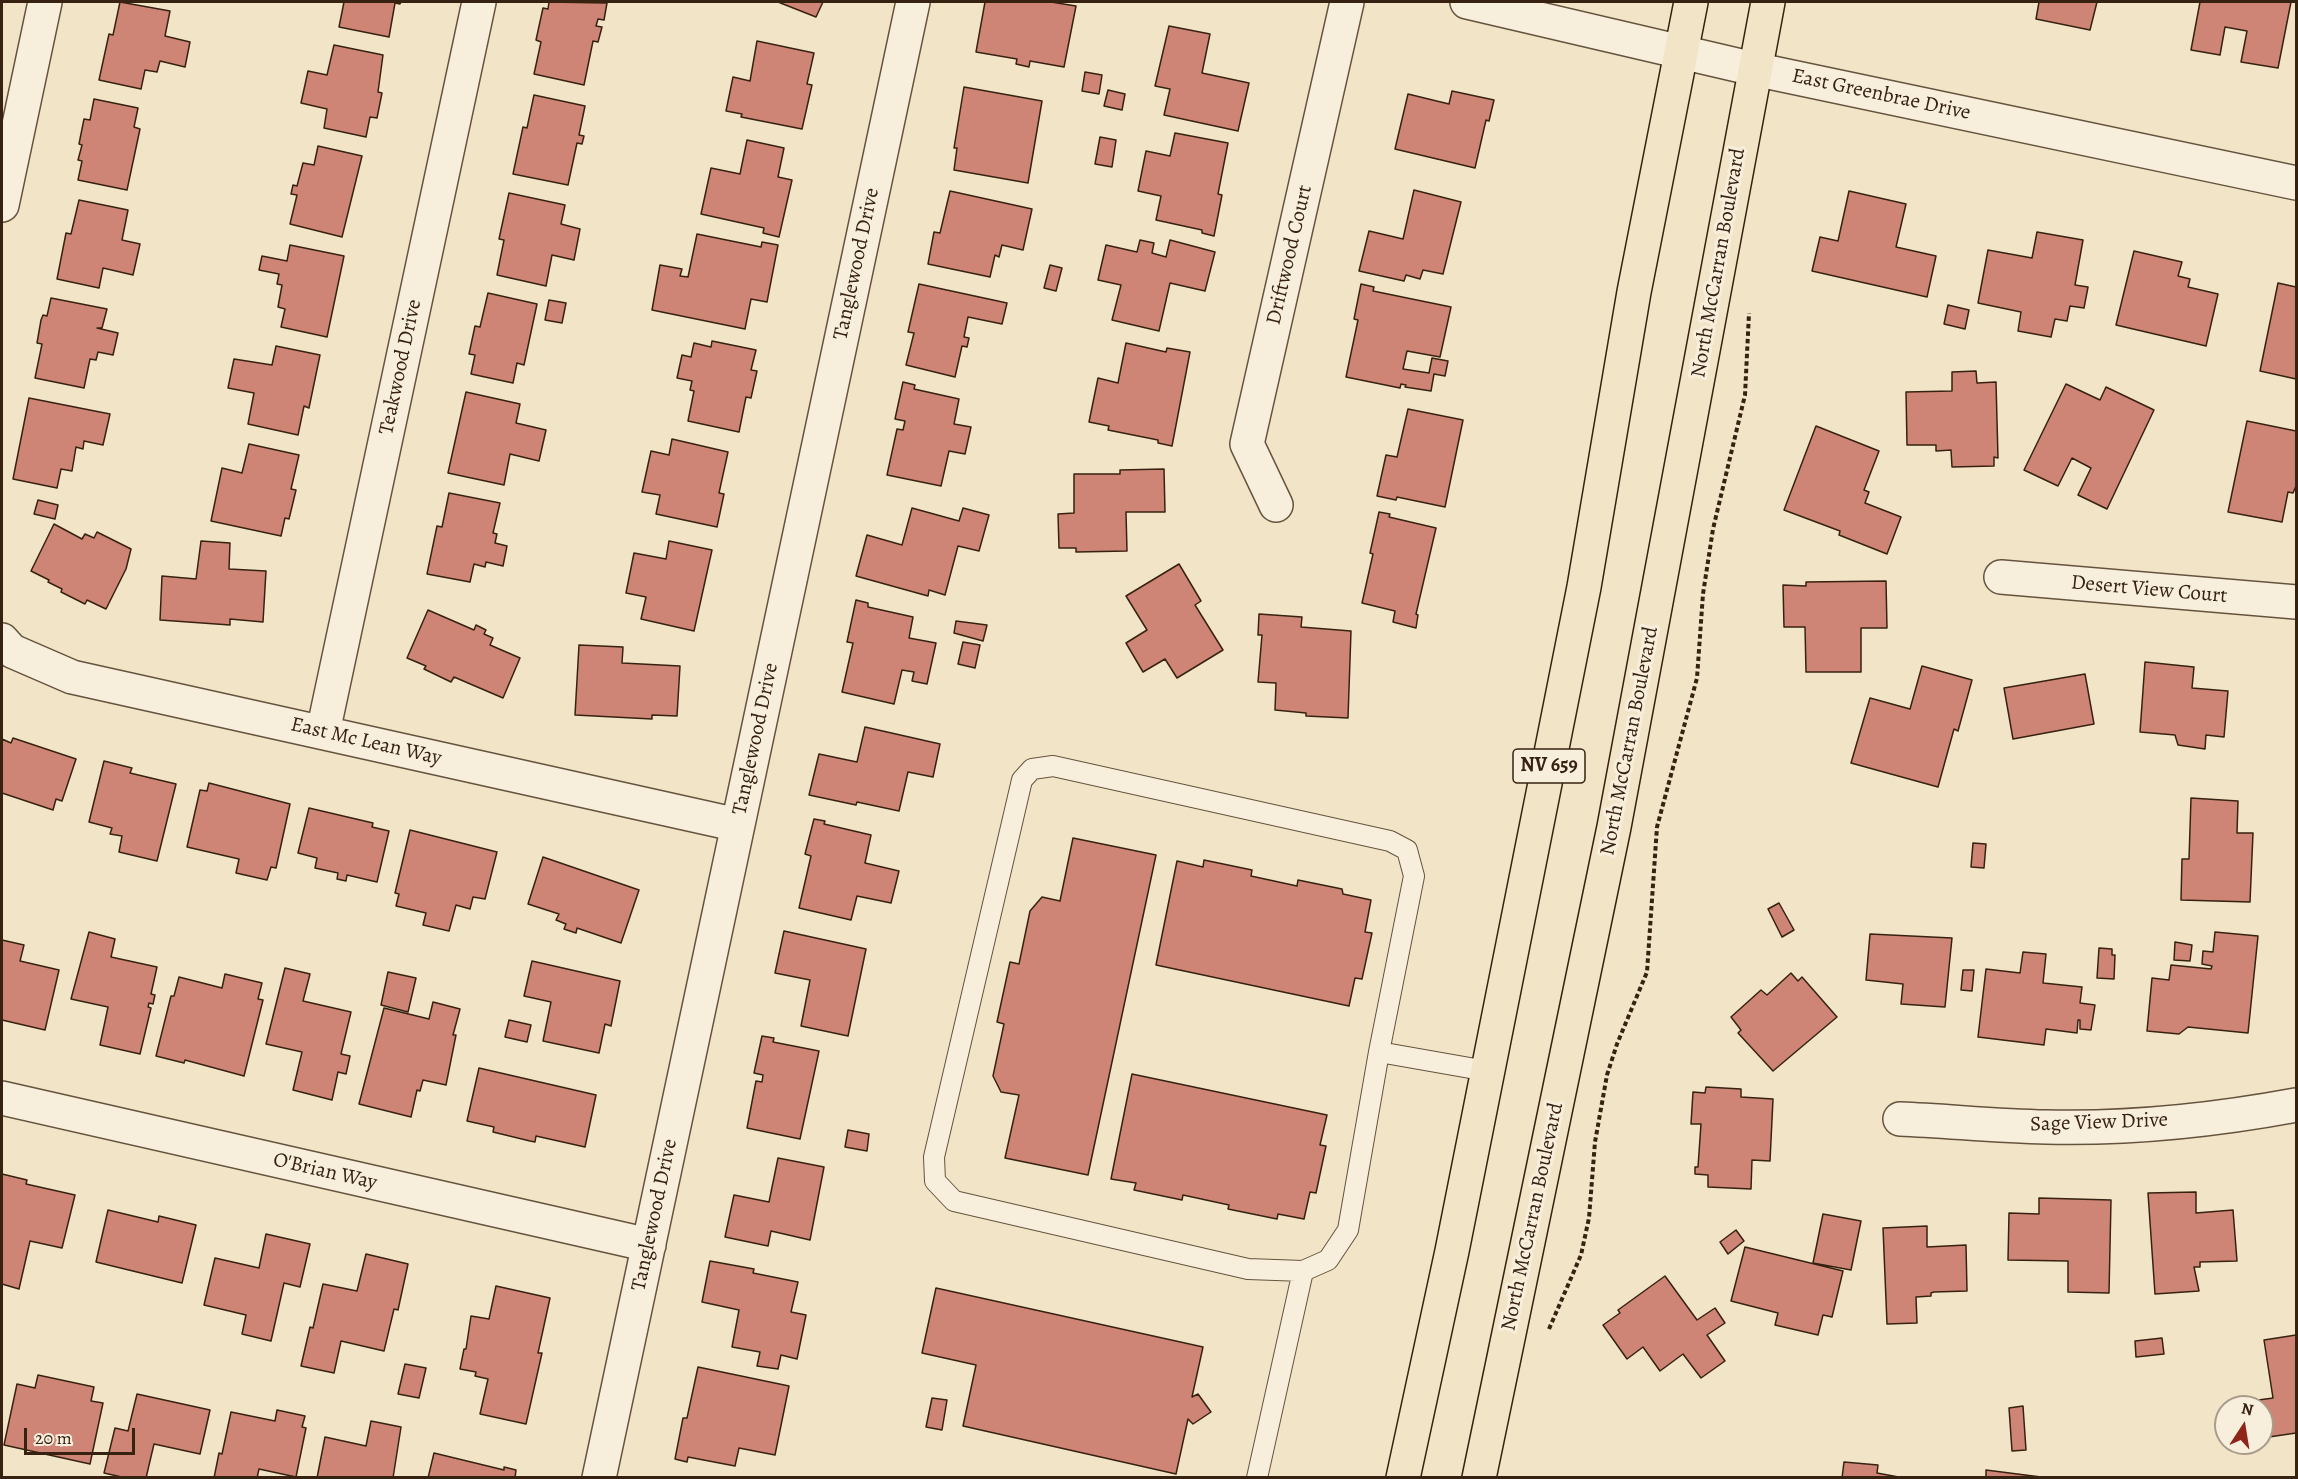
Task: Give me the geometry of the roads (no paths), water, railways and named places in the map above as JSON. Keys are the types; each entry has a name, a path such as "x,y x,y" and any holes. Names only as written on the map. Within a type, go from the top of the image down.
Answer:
{"main road":[{"name":"NV 659","path":"1404,1478 1584,588 1634,292 1691,2"},
{"name":"North McCarran Boulevard","path":"1479,1478 1614,827 1768,2"}],"street":[{"path":"2,205 45,2"},
{"name":"Teakwood Drive","path":"323,732 479,2"},
{"name":"Tanglewood Drive","path":"599,1478 913,2"},
{"name":"Driftwood Court","path":"1275,505 1247,444 1347,2"},
{"name":"East Greenbrae Drive","path":"1467,2 1754,69 2296,183"},
{"name":"Desert View Court","path":"2001,577 2296,602"},
{"name":"East Mc Lean Way","path":"2,640 12,651 72,677 738,825"},
{"name":"O'Brian Way","path":"2,1098 649,1245"},
{"name":"Sage View Drive","path":"1900,1119 2048,1127 2142,1124 2260,1112 2296,1105"}],"lane":[{"path":"1053,766 1390,841 1407,850 1414,876 1379,1052 1348,1230 1328,1260 1303,1271 1248,1269 954,1201 935,1181 934,1157 1022,780 1032,769 1053,766"},
{"path":"1379,1052 1488,1071"},
{"path":"1257,1478 1303,1271"}]}
